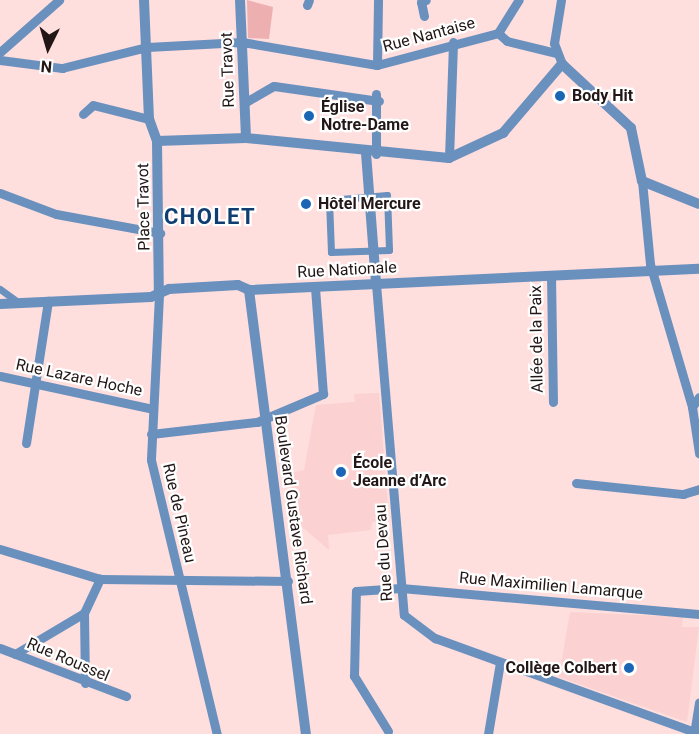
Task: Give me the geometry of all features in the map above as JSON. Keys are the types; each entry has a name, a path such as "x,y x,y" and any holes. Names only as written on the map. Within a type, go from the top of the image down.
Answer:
{"street":[{"path":"0,52 59,0"},
{"name":"Place Travot","path":"144,0 149,120 157,141 160,233 159,295"},
{"name":"Rue Travot","path":"240,0 246,138"},
{"path":"0,60 62,68 147,47 242,42 377,65 378,0"},
{"path":"424,16 421,2 426,0"},
{"path":"498,33 519,0"},
{"path":"561,0 556,53 562,64 631,128 642,181 652,272 692,407 699,453"},
{"name":"Rue Nantaise","path":"377,65 453,42 498,33 507,41 556,53"},
{"path":"449,158 453,42"},
{"path":"157,141 246,138 371,153 449,158 503,133 562,64"},
{"path":"244,103 274,86 378,97 371,153 369,196 375,284"},
{"path":"83,114 93,105 149,120"},
{"path":"642,181 699,204"},
{"path":"0,194 56,214 160,233"},
{"path":"387,195 389,250 331,252 329,200 369,196 387,195"},
{"name":"Rue Nationale","path":"0,304 159,295 169,289 238,285 249,290 699,269"},
{"name":"Allée de la Paix","path":"551,276 553,402"},
{"name":"Rue du Devau","path":"375,284 404,615 414,626 500,662 694,733"},
{"path":"156,433 265,418 322,394 315,287"},
{"path":"0,289 19,303"},
{"name":"Boulevard Gustave Richard","path":"249,290 306,734"},
{"path":"152,409 159,295"},
{"path":"26,443 48,301"},
{"name":"Rue Lazare Hoche","path":"0,376 152,409"},
{"path":"692,407 699,397"},
{"name":"Rue de Pineau","path":"152,409 156,433 151,460 217,734"},
{"path":"576,483 683,494 699,489"},
{"path":"0,549 100,579 288,580"},
{"path":"85,682 84,614 100,579"},
{"name":"Rue Maximilien Lamarque","path":"388,731 354,676 356,591 401,588 699,614"},
{"path":"15,654 84,614"},
{"name":"Rue Roussel","path":"0,648 126,696"},
{"path":"488,734 500,662"},
{"path":"694,733 699,702"}],"shaded area":[{"path":"247,0 273,7 269,39 248,38"},
{"name":"École Jeanne d’Arc","path":"379,393 389,521 372,522 371,530 328,535 329,550 295,521 289,473 304,470 316,405 355,402 354,394"},
{"name":"Collège Colbert","path":"570,612 683,617 682,627 699,627 687,722 559,677"}],"place":[{"name":"Body Hit","path":"560,96"},
{"name":"Église Notre-Dame","path":"309,116"},
{"name":"Hôtel Mercure","path":"306,204"},
{"name":"École Jeanne d’Arc","path":"341,472"},
{"name":"Collège Colbert","path":"629,668"}],"district":[{"name":"CHOLET","path":"210,217"}]}
